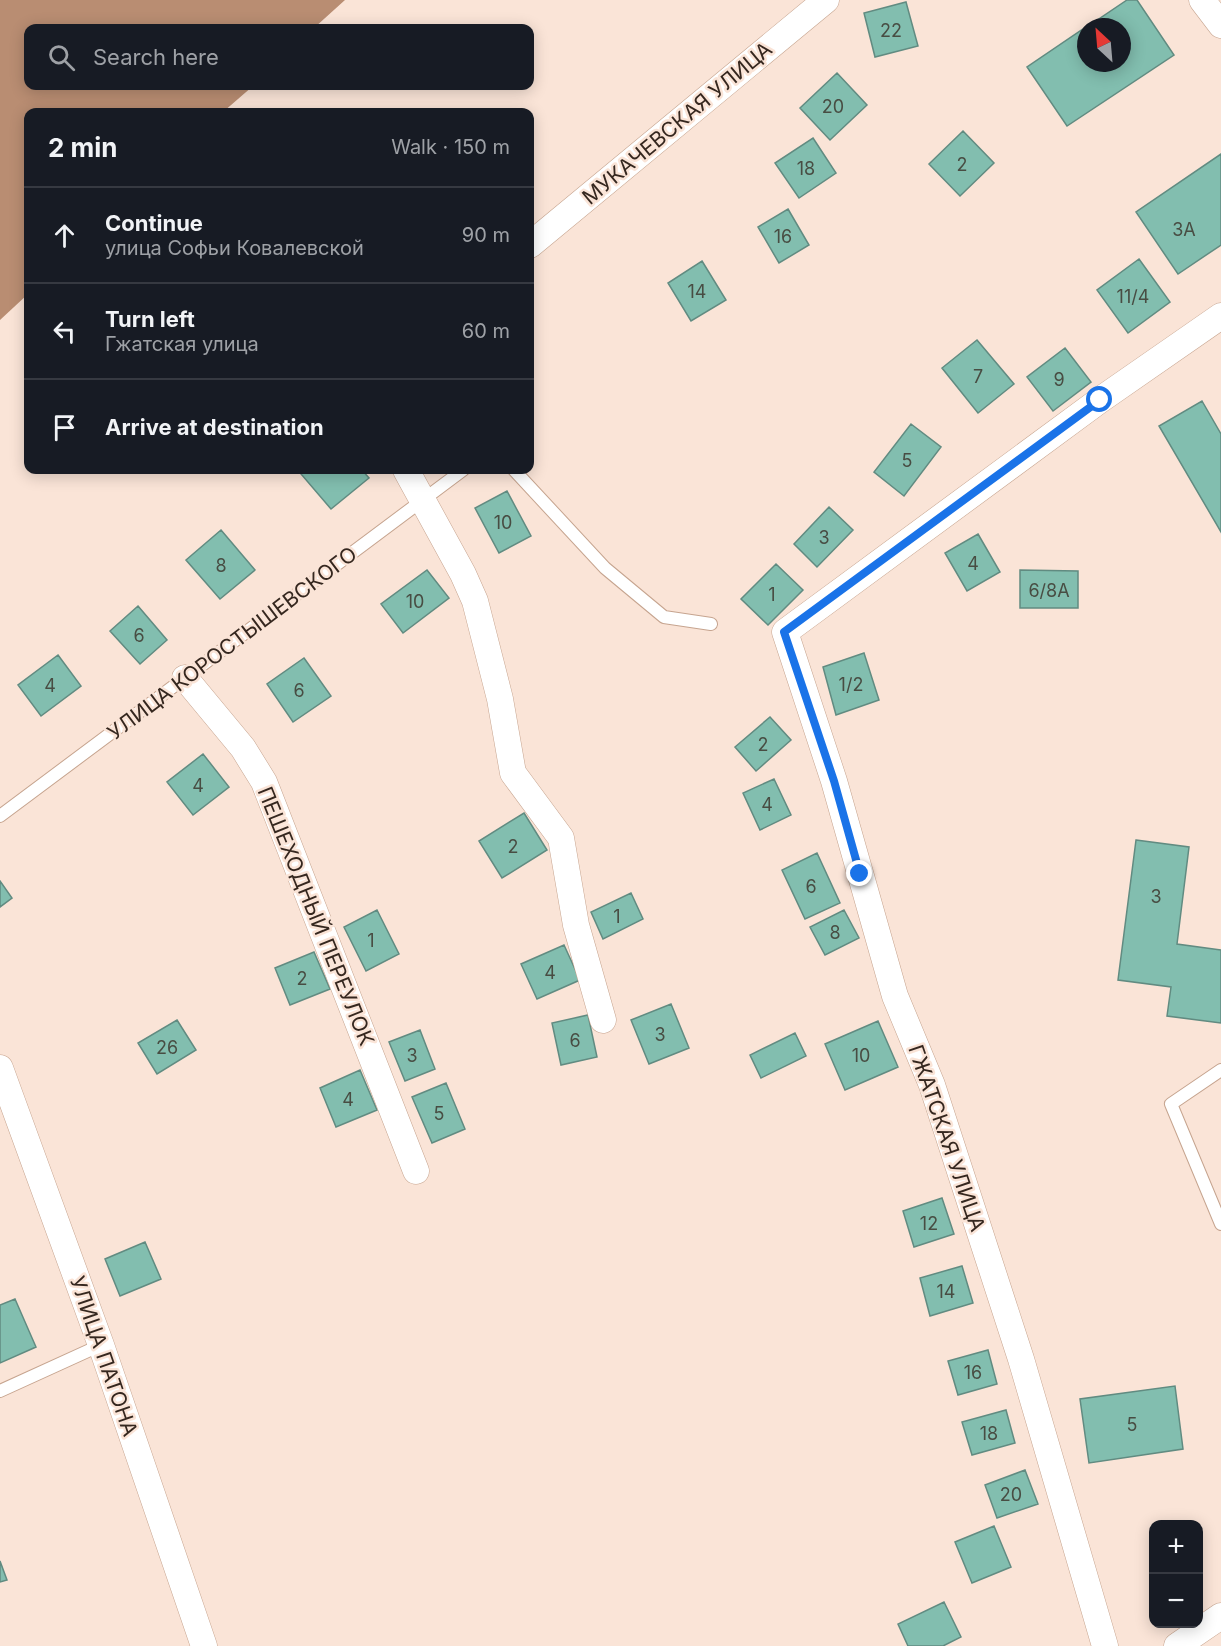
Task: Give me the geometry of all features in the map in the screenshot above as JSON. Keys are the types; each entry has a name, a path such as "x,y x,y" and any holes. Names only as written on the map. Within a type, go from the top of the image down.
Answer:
{"street":[{"name":"МУКАЧЕВСКАЯ УЛИЦА","path":"534,242 826,0"},
{"path":"1202,0 1221,25"},
{"name":"ГЖАТСКАЯ УЛИЦА","path":"1105,1646 1021,1359 932,1085 895,996 834,781 784,632 1100,400 1221,316"},
{"path":"408,474 463,574 475,601 500,699 513,774 561,838 576,925 603,1020"},
{"name":"ПЕШЕХОДНЫЙ ПЕРЕУЛОК","path":"185,678 243,748 264,782 416,1171"},
{"name":"УЛИЦА ПАТОНА","path":"0,1068 101,1345 203,1646"},
{"path":"1177,1646 1221,1616"}],"lane":[{"name":"УЛИЦА КОРОСТЫШЕВСКОГО","path":"0,816 458,474"},
{"path":"518,474 605,568 664,617 711,624"},
{"path":"1221,1070 1171,1104 1221,1224"},
{"path":"0,1391 101,1345"}],"shaded area":[{"path":"0,0 345,0 318,24 24,24 24,90 248,90 228,108 24,108 24,298 0,320"}],"building":[{"path":"1127,0 1137,0 1174,55 1067,126 1027,67 1077,33 1077,72 1131,72 1131,18 1100,18"},
{"path":"906,2 918,46 875,57 864,13"},
{"path":"837,73 867,105 830,140 800,108"},
{"path":"963,131 994,163 960,196 929,164"},
{"path":"813,138 836,173 799,198 775,163"},
{"path":"1221,154 1221,245 1178,274 1136,212"},
{"path":"788,209 809,245 779,263 758,227"},
{"path":"1139,259 1170,302 1128,333 1097,290"},
{"path":"702,261 726,300 691,321 668,283"},
{"path":"977,340 1014,384 978,413 942,368"},
{"path":"1065,348 1091,382 1053,411 1027,377"},
{"path":"1202,401 1221,434 1221,532 1159,426"},
{"path":"911,424 941,447 904,496 874,472"},
{"path":"301,474 366,474 369,478 331,509"},
{"path":"507,491 531,536 499,553 475,508"},
{"path":"829,507 853,530 817,567 794,544"},
{"path":"221,530 255,570 220,599 186,560"},
{"path":"978,534 1000,572 967,591 945,553"},
{"path":"776,564 803,590 768,625 741,599"},
{"path":"427,570 449,598 403,633 381,604"},
{"path":"1020,570 1078,571 1078,608 1020,608"},
{"path":"138,606 167,640 140,664 110,631"},
{"path":"864,653 879,700 836,715 823,667"},
{"path":"58,655 81,686 41,716 18,685"},
{"path":"304,658 331,696 293,722 267,684"},
{"path":"770,717 791,740 756,771 735,747"},
{"path":"203,754 229,787 193,815 167,782"},
{"path":"774,779 791,815 760,830 743,793"},
{"path":"524,813 547,850 502,878 479,841"},
{"path":"1136,840 1189,847 1177,944 1221,950 1221,1023 1167,1016 1171,987 1118,980"},
{"path":"817,853 840,903 805,919 782,870"},
{"path":"0,881 12,898 0,907"},
{"path":"631,893 643,919 603,939 591,912"},
{"path":"377,910 399,954 366,971 344,927"},
{"path":"844,910 859,938 825,955 810,927"},
{"path":"564,945 580,980 537,999 521,964"},
{"path":"314,952 330,989 290,1005 275,968"},
{"path":"671,1004 689,1048 649,1064 631,1020"},
{"path":"588,1015 597,1057 561,1065 552,1023"},
{"path":"177,1020 196,1050 157,1074 138,1043"},
{"path":"878,1021 898,1067 845,1090 825,1044"},
{"path":"420,1030 435,1069 405,1081 389,1042"},
{"path":"795,1033 806,1056 761,1078 750,1055"},
{"path":"360,1070 377,1110 336,1127 320,1088"},
{"path":"446,1083 465,1129 432,1143 412,1097"},
{"path":"942,1198 954,1234 914,1247 903,1211"},
{"path":"145,1242 161,1279 120,1296 105,1259"},
{"path":"962,1266 973,1303 930,1316 920,1278"},
{"path":"15,1299 36,1347 0,1363 0,1305"},
{"path":"988,1350 997,1384 958,1395 948,1361"},
{"path":"1175,1386 1183,1449 1089,1463 1080,1399"},
{"path":"1006,1410 1015,1443 972,1455 962,1422"},
{"path":"1025,1470 1038,1504 997,1518 985,1485"},
{"path":"994,1526 1011,1567 972,1583 955,1542"},
{"path":"0,1561 7,1580 0,1582"},
{"path":"944,1602 961,1637 943,1646 908,1646 898,1624"}],"route":[{"path":"860,874 834,781 784,632 1100,400"}]}
